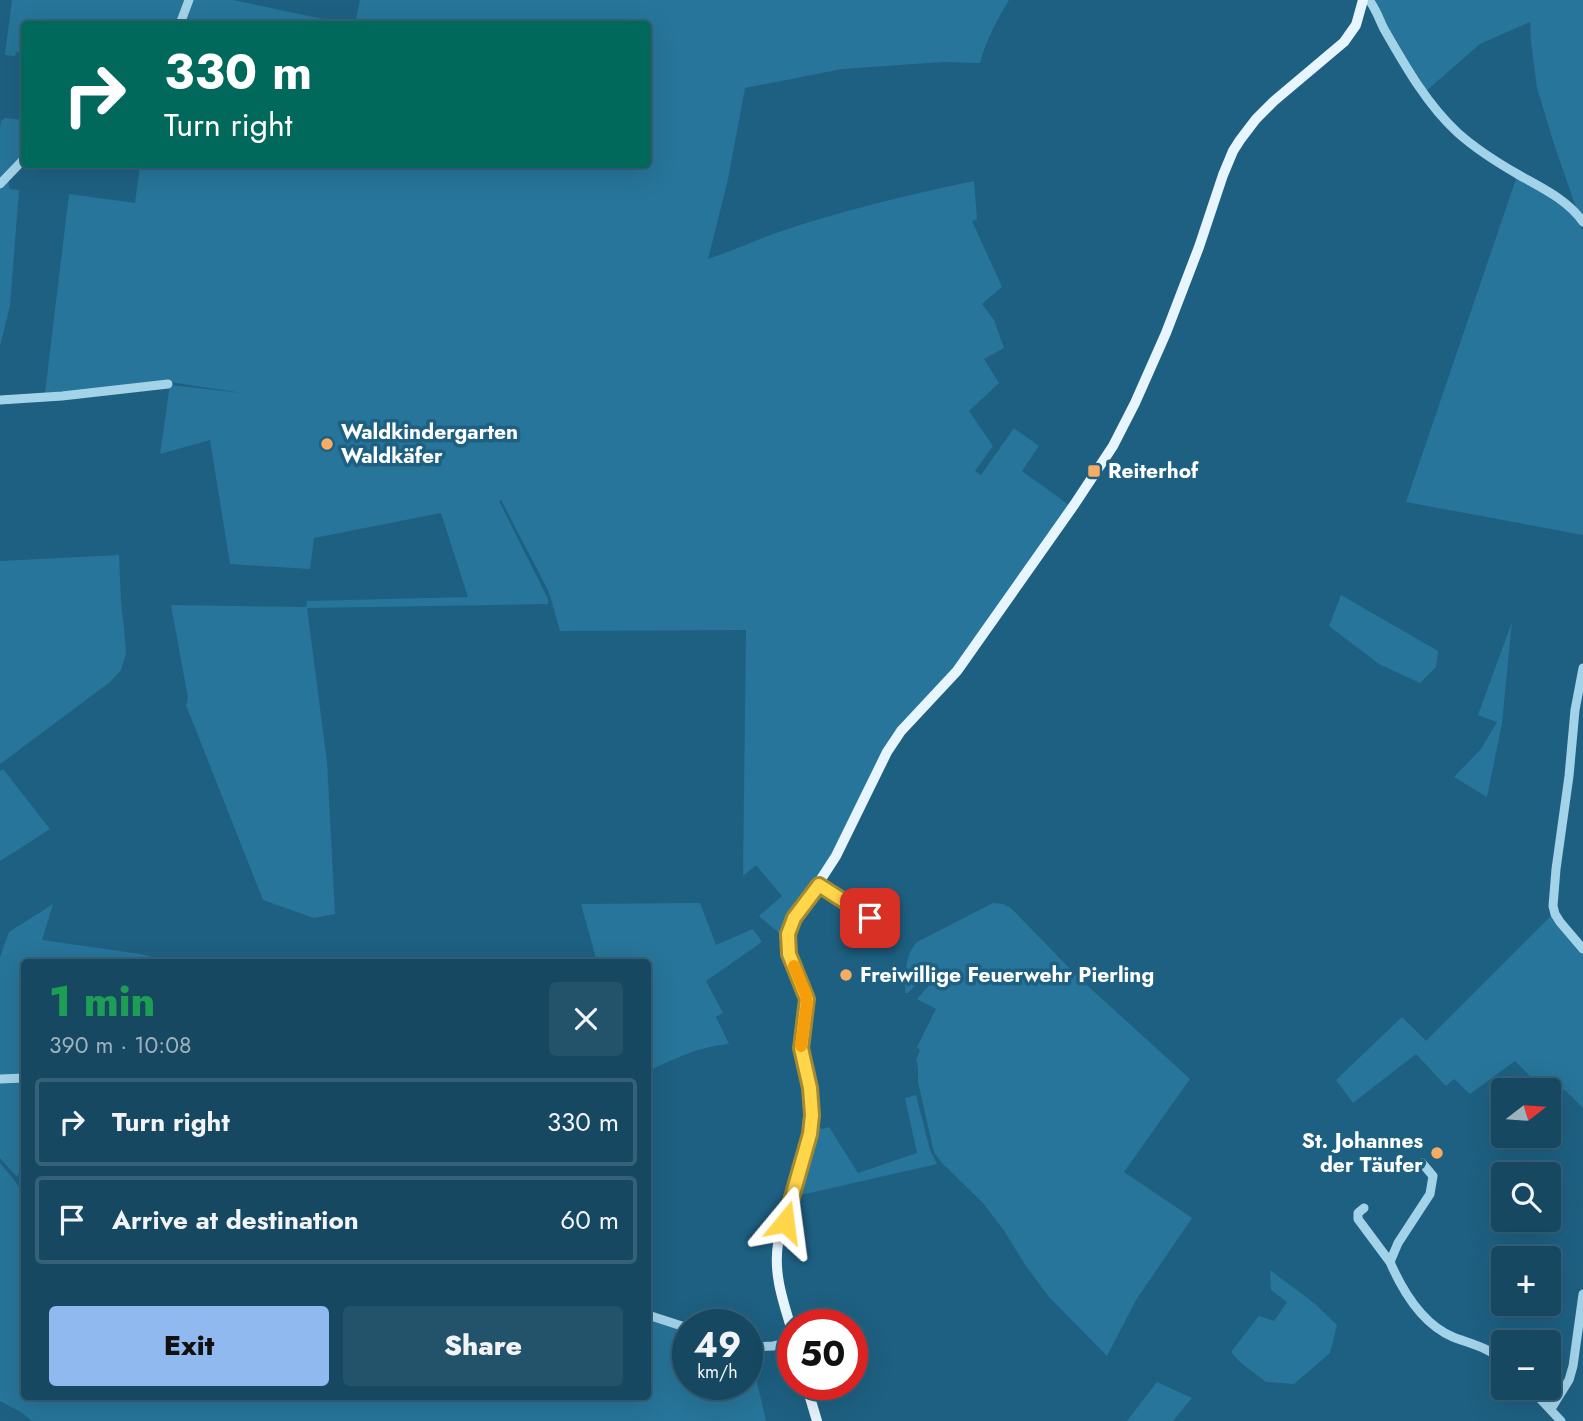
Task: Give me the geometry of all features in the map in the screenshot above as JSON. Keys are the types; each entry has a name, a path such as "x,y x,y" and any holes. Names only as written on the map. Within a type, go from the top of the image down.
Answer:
{"main road":[{"path":"786,1309 778,1281 776,1257 810,1134 812,1105 801,1048 807,999 789,954 788,934 794,918 819,885 836,856 887,752 901,731 957,670 1113,446 1166,333 1233,151 1256,119 1274,101 1344,42 1356,24 1363,0"},
{"path":"811,1400 817,1421"}],"street":[{"path":"181,21 189,0"},
{"path":"1369,0 1404,61 1449,125 1486,153 1550,192 1573,210 1583,222"},
{"path":"0,184 21,162"},
{"path":"0,400 168,384"},
{"path":"1583,668 1575,710 1553,906 1559,922 1583,949"},
{"path":"819,885 870,918"},
{"path":"0,1079 21,1078"},
{"path":"1390,1262 1398,1243 1430,1194 1433,1176 1422,1163"},
{"path":"1364,1208 1358,1213 1358,1219 1390,1262 1399,1283 1419,1311 1434,1326 1491,1352"},
{"path":"1551,1409 1569,1380 1573,1366 1583,1294"},
{"path":"651,1316 672,1323"},
{"path":"1542,1400 1561,1421"}],"shaded area":[{"path":"12,0 185,0 177,21 21,21 21,53 16,52 15,56 5,55"},
{"path":"194,0 233,0 333,21 186,21"},
{"path":"360,0 1009,0 992,30 980,63 943,62 842,69 745,88 728,179 708,259 827,217 974,181 977,219 972,221 1002,287 982,304 994,320 1004,348 984,359 999,383 969,411 993,446 975,471 981,475 1014,428 1039,446 1022,471 1069,505 954,669 898,730 833,854 780,934 759,916 782,896 756,865 743,876 746,630 560,631 549,592 501,500 499,501 548,599 548,604 307,608 327,762 335,914 314,918 263,900 186,705 188,698 171,605 306,607 307,601 468,597 441,513 314,538 310,569 230,564 210,440 160,454 170,385 242,393 170,382 45,393 69,194 135,203 140,168 651,168 651,21 356,21"},
{"path":"1371,0 1583,0 1583,220 1579,216 1537,88 1530,22 1480,44 1425,92"},
{"path":"5,118 21,120 21,156 0,177 0,129 1,121"},
{"path":"1517,176 1568,209 1583,230 1583,535 1406,502"},
{"path":"8,181 10,189 19,190 10,306 0,346 0,189"},
{"path":"119,555 126,653 121,670 110,682 0,764 0,561"},
{"path":"1341,595 1438,651 1436,667 1420,683 1379,664 1329,626"},
{"path":"1512,622 1502,723 1487,797 1454,777 1481,749 1497,722 1478,715"},
{"path":"3,769 50,829 0,861 0,771"},
{"path":"700,903 716,945 753,929 762,942 706,981 723,1013 716,1017 729,1044 697,1050 651,1070 651,959 596,959 581,904"},
{"path":"993,903 1011,908 1078,977 1190,1079 1124,1172 1192,1218 1136,1300 1107,1356 1049,1297 983,1203 934,1152 918,1082 916,1060 920,1050 917,1047 936,1009 917,999 930,984 923,977 905,993 908,959 917,942"},
{"path":"53,904 42,940 159,959 21,959 21,1075 0,1075 0,957 9,932"},
{"path":"1553,914 1583,951 1583,1108 1565,1090 1561,1090 1561,1078 1532,1078 1515,1061 1470,1094 1454,1079 1446,1086 1416,1054 1353,1103 1336,1080 1402,1017 1426,1041"},
{"path":"0,1081 21,1081 21,1169 17,1177 0,1158"},
{"path":"916,1095 930,1150 937,1164 801,1195 796,1193 815,1124 822,1129 829,1127 858,1173 917,1153 905,1098"},
{"path":"0,1163 21,1190 21,1400 651,1400 651,1318 672,1325 672,1400 761,1400 766,1421 32,1421 0,1401"},
{"path":"1270,1270 1314,1303 1337,1325 1330,1353 1294,1384 1266,1382 1231,1352 1259,1316 1274,1321 1287,1302 1271,1290"},
{"path":"1157,1382 1192,1398 1173,1421 1127,1421"}],"slow traffic":[{"path":"794,966 807,1003 801,1046"}],"place":[{"name":"Waldkindergarten Waldkäfer","path":"327,444"},
{"name":"Reiterhof","path":"1094,471"},
{"name":"Freiwillige Feuerwehr Pierling","path":"846,975"},
{"name":"St. Johannes der Täufer","path":"1437,1153"}],"route":[{"path":"785,1222 810,1134 812,1115 810,1088 801,1048 807,999 789,954 788,934 794,918 819,885 870,918"}]}
